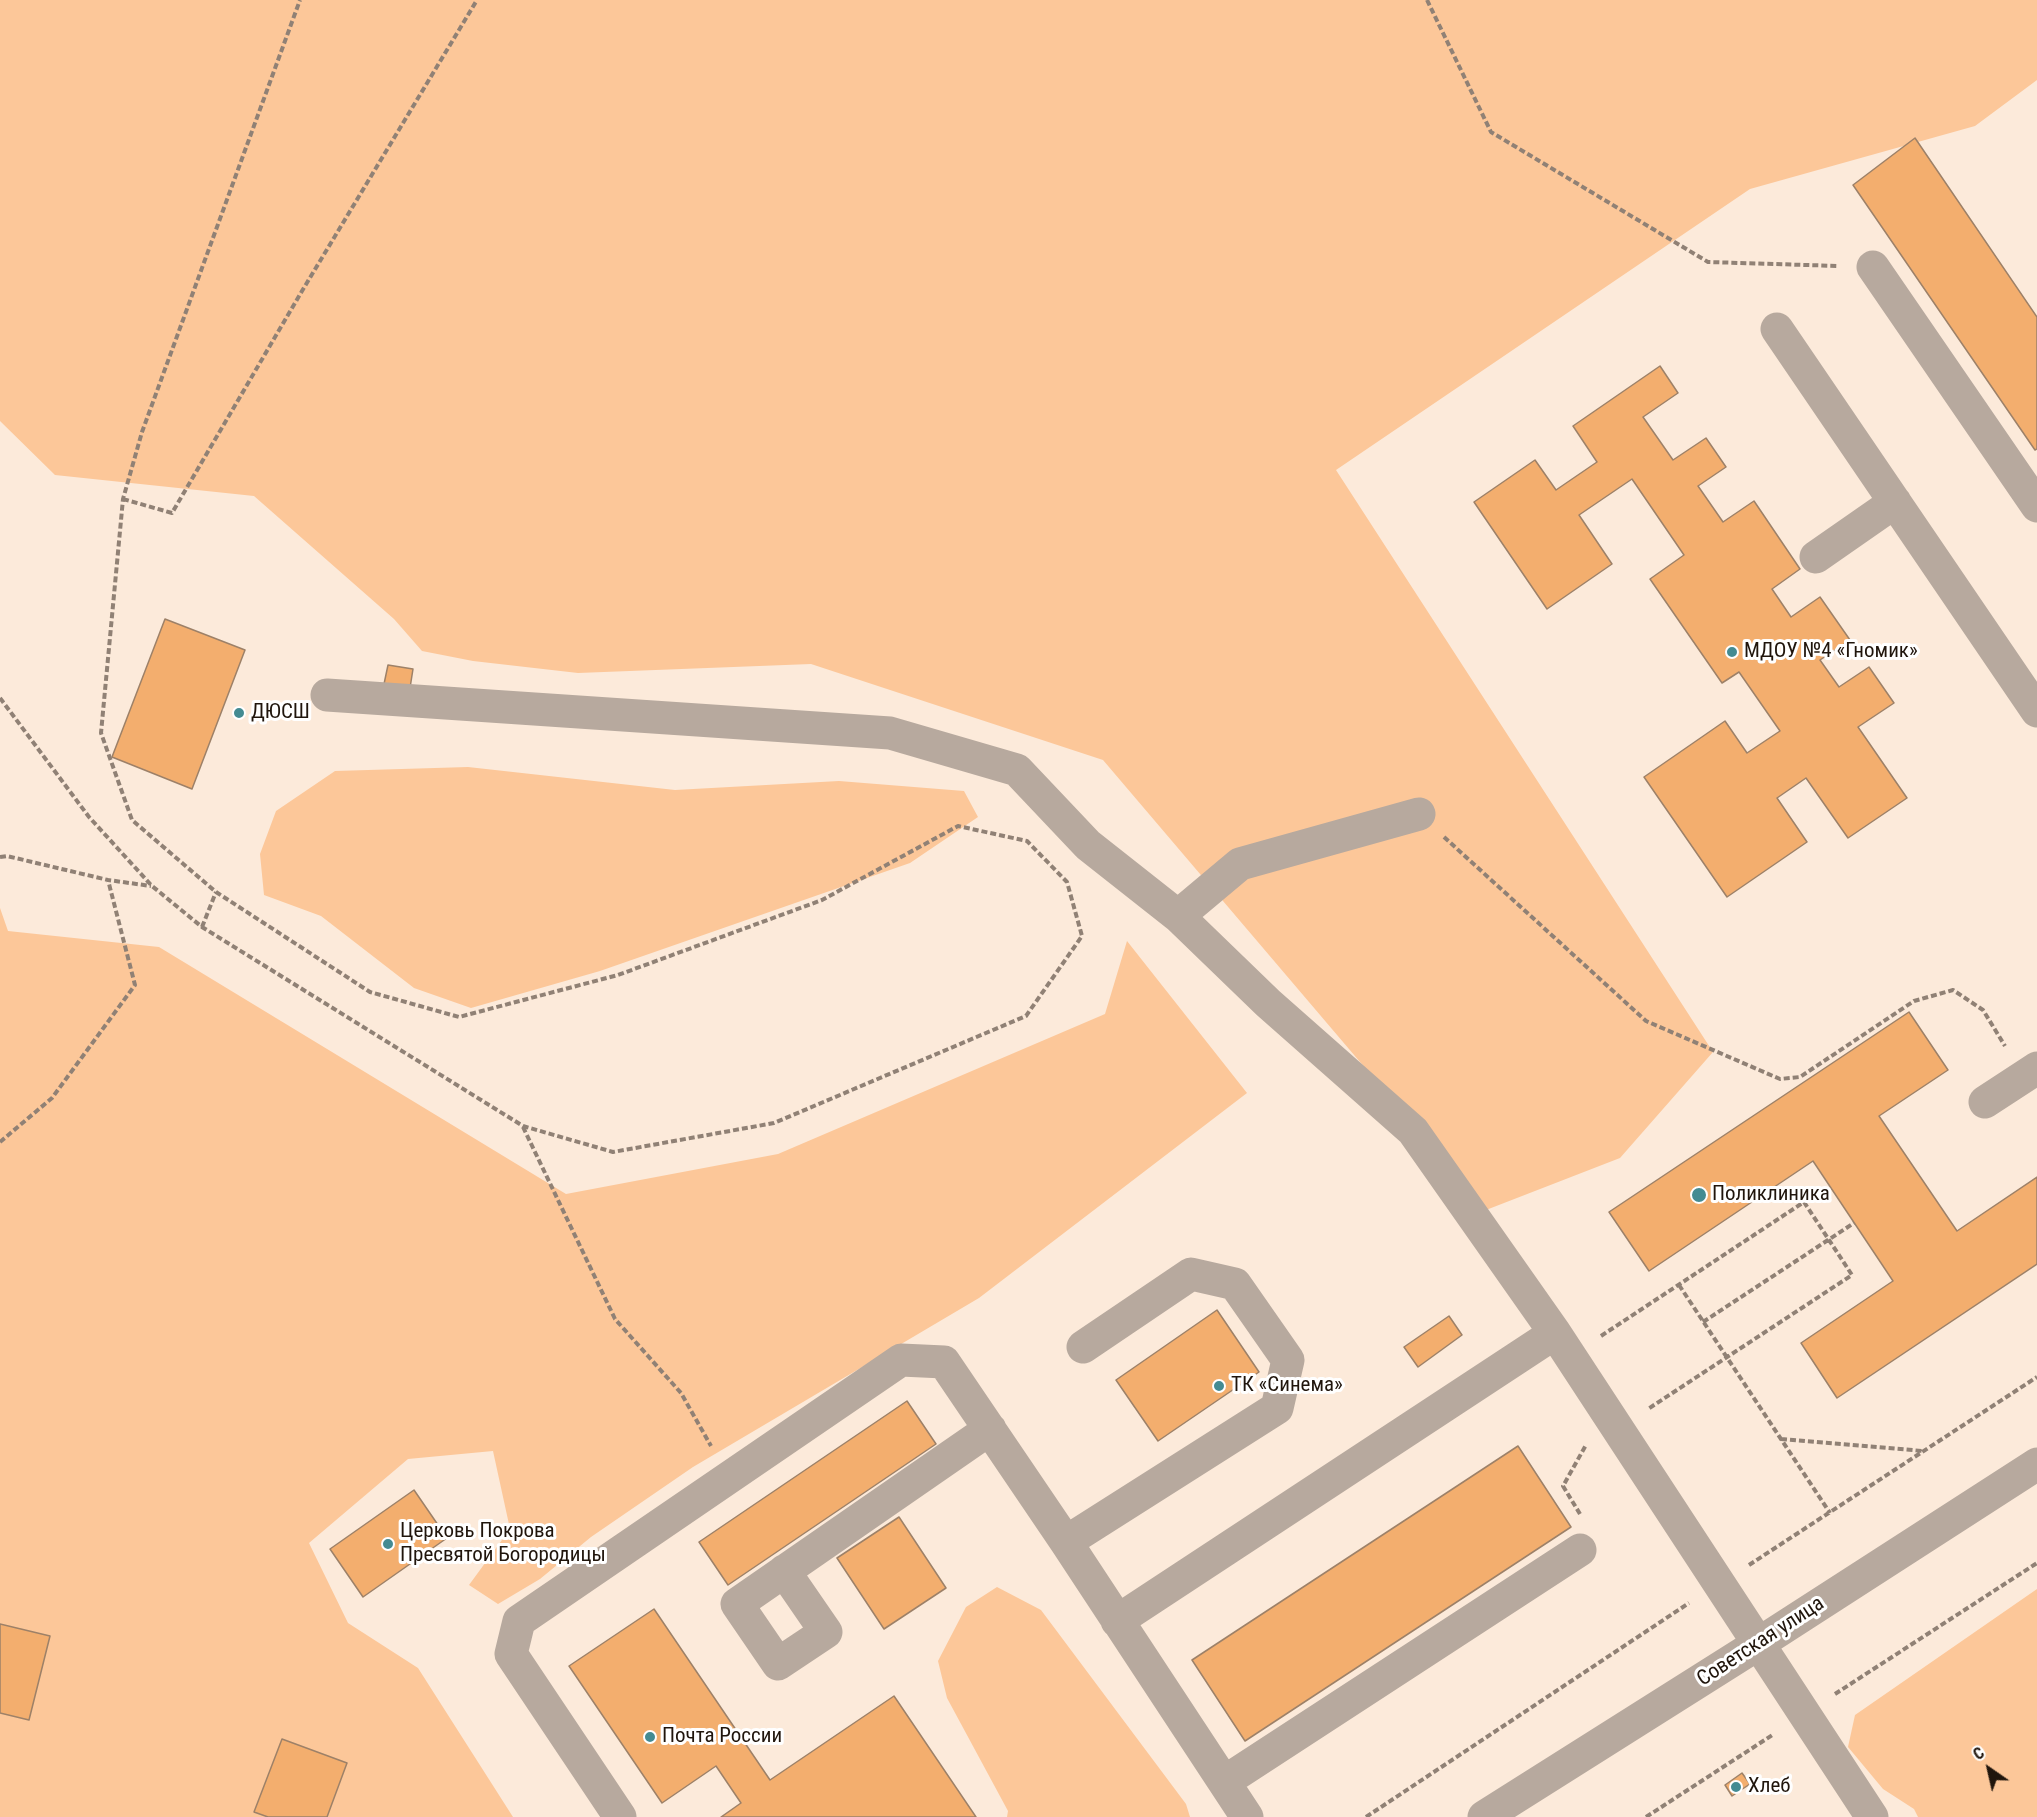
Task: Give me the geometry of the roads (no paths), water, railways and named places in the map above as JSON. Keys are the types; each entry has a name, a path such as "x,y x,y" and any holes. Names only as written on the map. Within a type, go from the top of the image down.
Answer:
{"street":[{"path":"1873,267 2037,506"},
{"path":"1777,329 2037,711"},
{"path":"1816,557 1894,502"},
{"path":"327,695 890,733 1017,771 1088,845 1178,916 1268,1004 1413,1131 1563,1344 1872,1817"},
{"path":"1178,916 1240,864 1419,814"},
{"path":"1985,1102 2030,1072"},
{"path":"1066,1542 1276,1408 1288,1360 1235,1284 1191,1274 1083,1347"},
{"path":"1117,1621 1563,1344"},
{"path":"620,1817 511,1654 519,1621 901,1360 944,1362 1247,1817"},
{"path":"784,1571 990,1430"},
{"name":"Советская улица","path":"1484,1817 2037,1464"},
{"path":"1224,1782 1580,1550"}],"place":[{"name":"МДОУ №4 «Гномик»","path":"1732,652"},
{"name":"ДЮСШ","path":"239,713"},
{"name":"Поликлиника","path":"1699,1195"},
{"name":"ТК «Синема»","path":"1219,1386"},
{"name":"Церковь Покрова Пресвятой Богородицы","path":"388,1544"},
{"name":"Почта России","path":"650,1737"},
{"name":"Хлеб","path":"1736,1787"}]}
